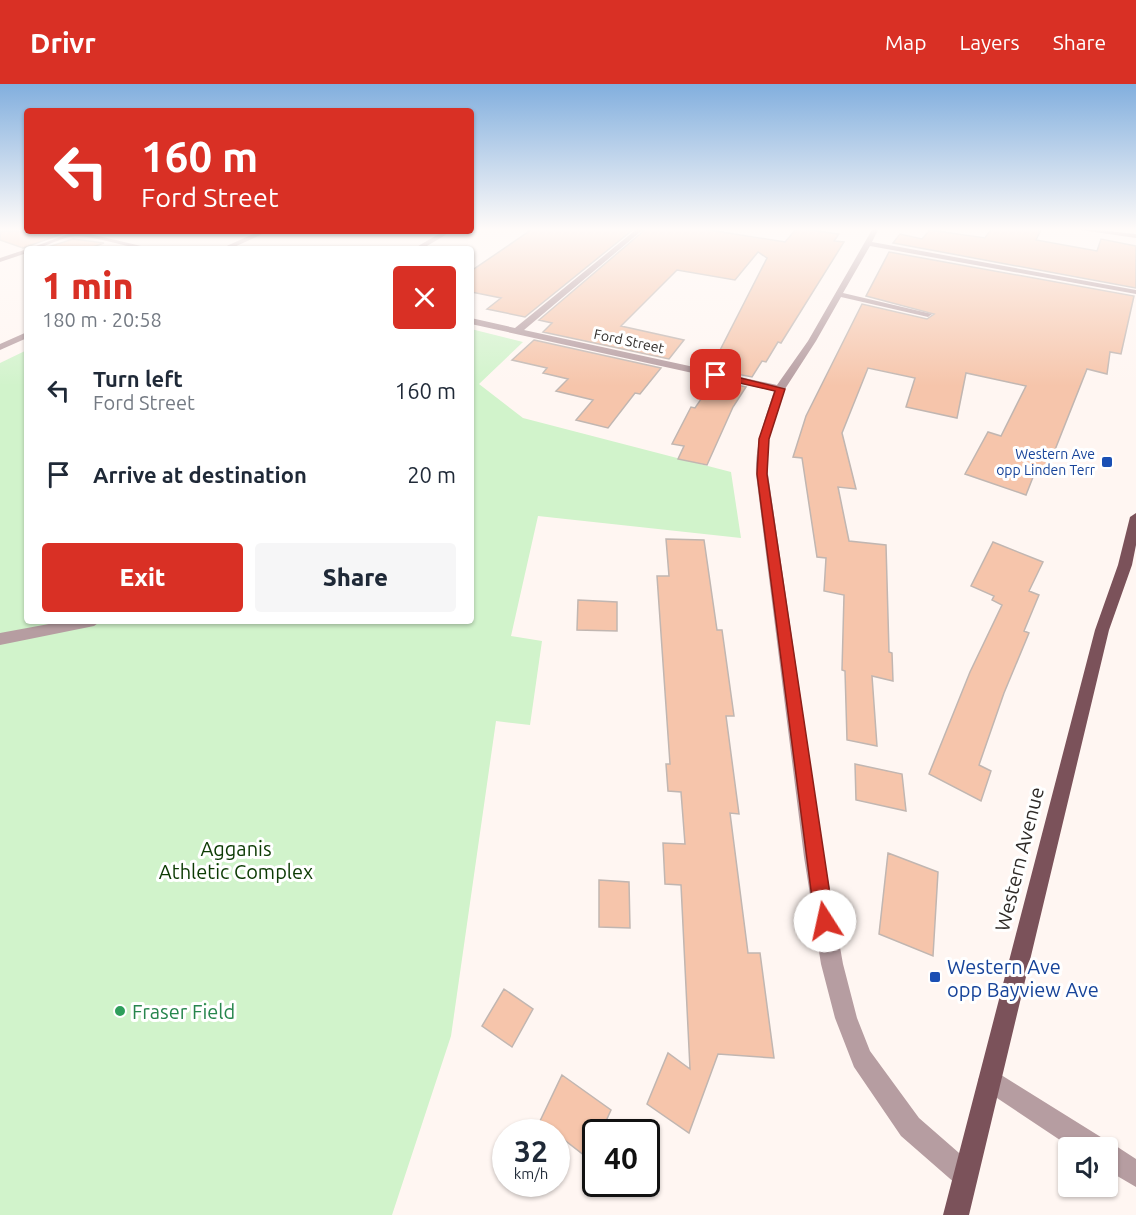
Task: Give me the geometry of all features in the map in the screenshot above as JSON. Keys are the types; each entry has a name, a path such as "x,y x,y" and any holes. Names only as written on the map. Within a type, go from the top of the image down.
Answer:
{"main road":[{"name":"Western Avenue","path":"956,1215 1102,630 1125,565 1136,517"}],"street":[{"path":"518,331 578,281"},
{"path":"846,281 780,389 764,439 762,474 814,857 832,964 846,1018 862,1059 910,1127 965,1175"},
{"path":"1074,281 1136,292"},
{"path":"839,294 927,314"},
{"name":"Ford Street","path":"474,322 780,389"},
{"path":"0,347 24,336"},
{"path":"0,639 78,624"},
{"path":"990,1080 1078,1137"},
{"path":"1118,1162 1136,1174"}],"green space":[{"name":"Agganis Athletic Complex","path":"474,330 523,342 479,384 523,418 731,472 741,538 538,516 511,636 542,641 530,725 496,721 451,1036 392,1215 0,1215 0,363 24,351 24,624 474,624"}],"building":[{"path":"474,281 570,281 525,317 487,309 501,298 474,293"},
{"path":"585,281 666,281 621,326 684,340 669,359 543,332 552,323 539,320"},
{"path":"755,281 820,281 781,343 778,342 766,362 762,361 752,377 721,371 725,365 714,362"},
{"path":"874,281 1049,281 1134,296 1121,354 1110,352 1107,374 1087,369 1045,475 1035,472 1026,495 965,474 988,432 1001,436 1026,386 966,373 957,418 906,407 915,378 868,368 842,433 856,489 838,487 849,541 886,545 889,652 892,653 893,681 872,676 877,746 847,740 845,671 842,670 844,595 824,591 826,558 817,557 802,458 793,457 806,416 862,304 927,319 934,314 866,296"},
{"path":"1097,281 1136,281 1136,288"},
{"path":"534,340 661,368 640,394 635,393 608,428 576,420 593,400 556,391 568,379 543,373 547,368 512,360"},
{"path":"714,380 746,387 733,407 707,465 678,459 684,446 672,444 691,407 695,408"},
{"path":"666,539 704,540 717,630 722,630 734,716 726,716 739,814 730,813 748,953 760,953 774,1058 718,1054 689,1133 647,1104 668,1053 690,1069 681,885 665,884 663,843 685,844 681,792 668,791 666,764 670,764 657,576 669,576"},
{"path":"993,542 1043,562 1029,591 1039,595 1024,631 1029,633 1004,693 979,765 991,771 981,801 929,774 970,672 1002,605 992,600 994,596 971,586"},
{"path":"578,600 617,602 617,631 577,630"},
{"path":"855,764 902,774 906,811 856,800"},
{"path":"888,853 938,872 933,956 879,934"},
{"path":"599,880 629,882 630,928 599,927"},
{"path":"504,989 533,1009 512,1047 482,1026"},
{"path":"562,1075 611,1110 607,1119 582,1119 582,1154 570,1144 570,1119 541,1119"}],"place":[{"name":"Western Ave opp Linden Terr","path":"1107,462"},
{"name":"Western Ave opp Bayview Ave","path":"935,977"},
{"name":"Fraser Field","path":"120,1011"}],"route":[{"path":"716,375 780,389 764,439 761,455 762,474 814,857 825,921"}]}
